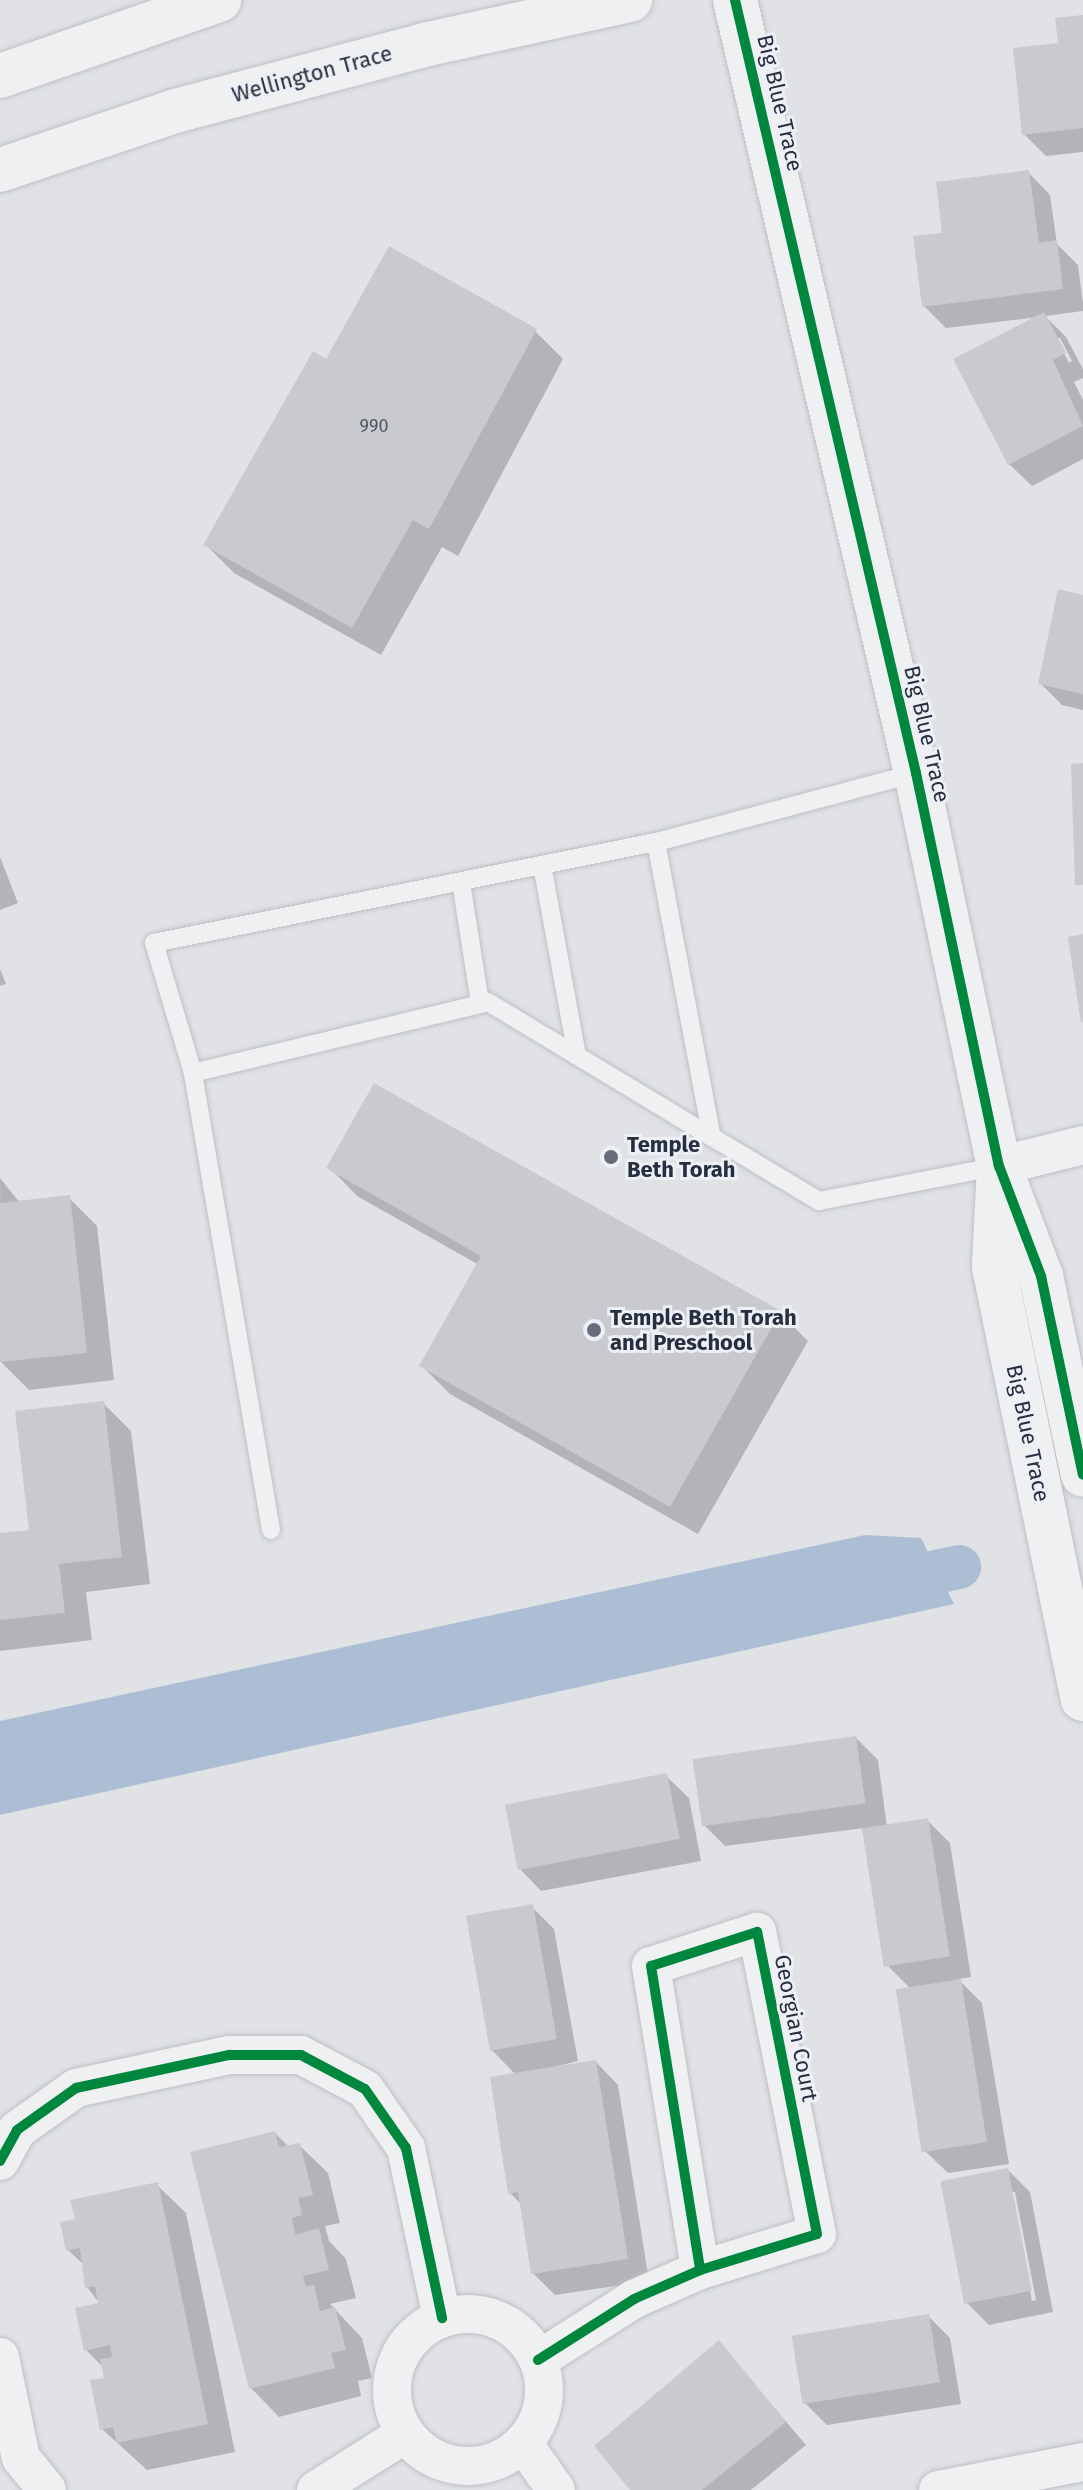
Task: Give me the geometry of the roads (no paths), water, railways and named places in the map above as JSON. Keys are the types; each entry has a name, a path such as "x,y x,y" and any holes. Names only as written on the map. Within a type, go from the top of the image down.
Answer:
{"street":[{"path":"0,76 219,0"},
{"name":"Wellington Trace","path":"0,170 175,111 428,44 630,0"},
{"name":"Big Blue Trace","path":"735,0 916,773 999,1166 1041,1276 1083,1475"},
{"path":"999,1166 1083,1145"},
{"name":"Big Blue Trace","path":"999,1166 994,1267 1083,1699"},
{"name":"Georgian Court","path":"538,2360 634,2299 700,2270 817,2234 757,1932 651,1966 700,2270"},
{"path":"0,2161 17,2130 76,2088 229,2055 301,2055 365,2089 406,2148 442,2318"},
{"path":"487,2316 526,2340 538,2360 543,2404 523,2443 506,2457 462,2466 420,2451 405,2434 395,2413 394,2367 421,2329 442,2318 487,2316"},
{"path":"0,2357 21,2458 47,2490"},
{"path":"316,2490 405,2434"},
{"path":"523,2443 556,2490"},
{"path":"938,2490 1083,2462"}],"lane":[{"path":"271,1530 193,1073 154,943 656,842 916,773"},
{"path":"656,842 712,1137"},
{"path":"542,865 577,1056"},
{"path":"461,882 480,1004"},
{"path":"193,1073 488,1002 819,1201 999,1166"}],"water":[{"path":"865,1535 921,1538 954,1604 0,1815 0,1721"}],"waterway":[{"path":"881,1584 959,1567"}],"place":[{"name":"Temple Beth Torah","path":"611,1157"},
{"name":"Temple Beth Torah and Preschool","path":"594,1330"}]}
